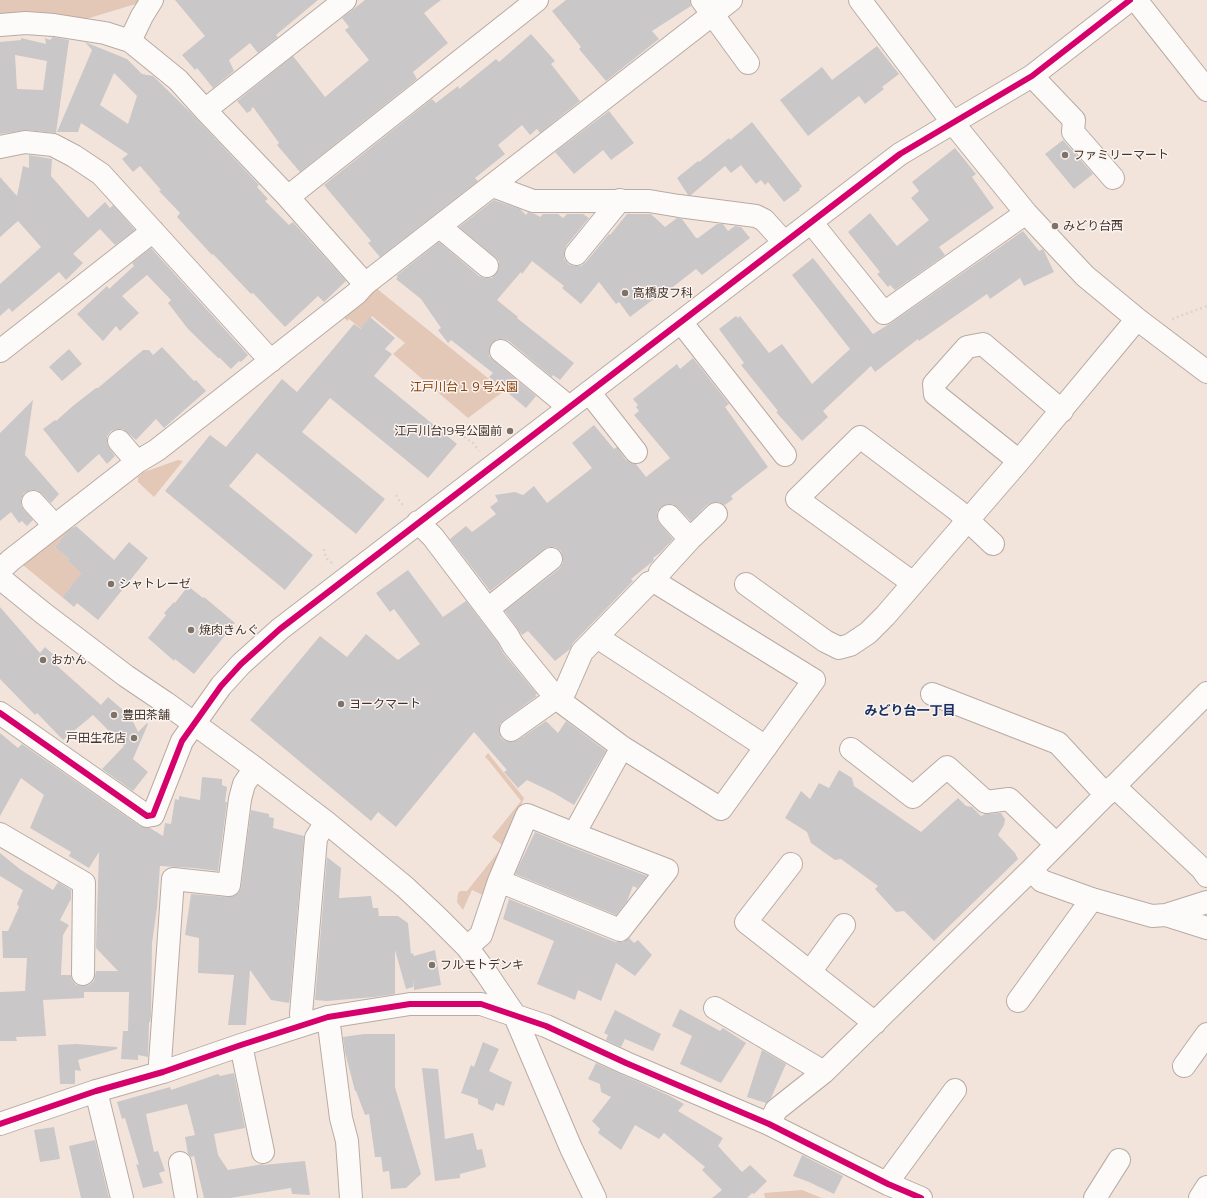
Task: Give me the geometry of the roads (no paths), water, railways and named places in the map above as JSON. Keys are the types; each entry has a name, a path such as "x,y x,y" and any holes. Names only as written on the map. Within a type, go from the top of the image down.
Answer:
{"street":[{"path":"130,41 142,16 152,0"},
{"path":"205,110 345,0"},
{"path":"288,197 537,0"},
{"path":"0,570 137,462 157,450 357,293 365,284 493,186 707,7 731,0"},
{"path":"860,0 953,123 1026,213 1085,276 1137,319 1207,372"},
{"path":"0,712 147,816 153,815 188,733 221,686 253,653 412,515 569,407 900,154 1032,76 1130,0"},
{"path":"1136,0 1207,90"},
{"path":"707,7 748,63"},
{"path":"0,25 26,23 54,25 105,33 130,41 178,80 288,197 365,284"},
{"path":"1032,76 1074,120 1073,132 1113,178"},
{"path":"0,147 25,142 53,145 74,156 101,174 271,361"},
{"path":"493,186 533,201 649,201 756,216 764,220 784,242"},
{"path":"576,254 620,200"},
{"path":"811,222 884,313 1026,213"},
{"path":"440,227 487,266"},
{"path":"0,351 153,231"},
{"path":"746,584 825,641 839,648 850,645 868,633 885,616 1062,411 1137,319"},
{"path":"681,322 785,455"},
{"path":"1019,461 934,394 934,384 967,347 983,344 1062,411"},
{"path":"502,351 569,407"},
{"path":"589,392 636,452"},
{"path":"913,582 797,499 860,437 957,510 993,544"},
{"path":"119,441 137,462"},
{"path":"33,502 55,526"},
{"path":"657,583 660,572 690,539 716,514"},
{"path":"412,515 433,537 488,609 513,645 556,698 622,747 721,809 814,680 657,583 649,583 582,652 565,691 556,698 511,730"},
{"path":"669,516 690,539"},
{"path":"488,609 551,559"},
{"path":"0,578 120,672 166,703 188,733 255,768 326,822 405,887 466,947 487,974 514,1014 571,1148 595,1198"},
{"path":"597,637 766,747"},
{"path":"769,1124 776,1110 824,1072 875,1023 1031,870 1207,693"},
{"path":"932,694 1058,744 1202,869 1207,876"},
{"path":"574,834 622,747"},
{"path":"851,749 913,797 947,767 986,802 1009,799 1056,844"},
{"path":"163,1072 160,1063 173,879 229,885 240,799 244,784 255,768"},
{"path":"466,947 481,935 499,882 527,815 667,870 620,930 499,882"},
{"path":"303,1024 301,1014 316,838 326,822"},
{"path":"0,834 84,883 84,974"},
{"path":"791,864 746,922 875,1023"},
{"path":"1031,870 1042,881 1092,899 1152,916 1166,915 1207,902"},
{"path":"1018,1001 1092,899"},
{"path":"1166,915 1207,928"},
{"path":"810,972 844,925"},
{"path":"0,1124 96,1091 163,1072 303,1024 328,1017 410,1004 481,1004 546,1026 626,1063 769,1124 888,1184 921,1198"},
{"path":"715,1008 824,1072"},
{"path":"328,1017 341,1118 347,1141 351,1198"},
{"path":"1184,1066 1207,1034"},
{"path":"241,1045 263,1152"},
{"path":"888,1184 892,1176 955,1090"},
{"path":"96,1091 122,1198"},
{"path":"1095,1198 1119,1160"},
{"path":"180,1163 186,1198"},
{"path":"1200,1198 1207,1187"}],"place":[{"name":"ファミリーマート","path":"1065,155"},
{"name":"みどり台西","path":"1055,226"},
{"name":"高橋皮フ科","path":"625,293"},
{"name":"江戸川台19号公園前","path":"510,431"},
{"name":"シャトレーゼ","path":"111,584"},
{"name":"焼肉きんぐ","path":"191,630"},
{"name":"おかん","path":"43,660"},
{"name":"ヨークマート","path":"341,704"},
{"name":"豊田茶舗","path":"114,715"},
{"name":"戸田生花店","path":"134,738"},
{"name":"フルモトデンキ","path":"432,965"}],"district":[{"name":"みどり台一丁目","path":"910,711"}],"park label":[{"name":"江戸川台１９号公園","path":"464,387"}]}
